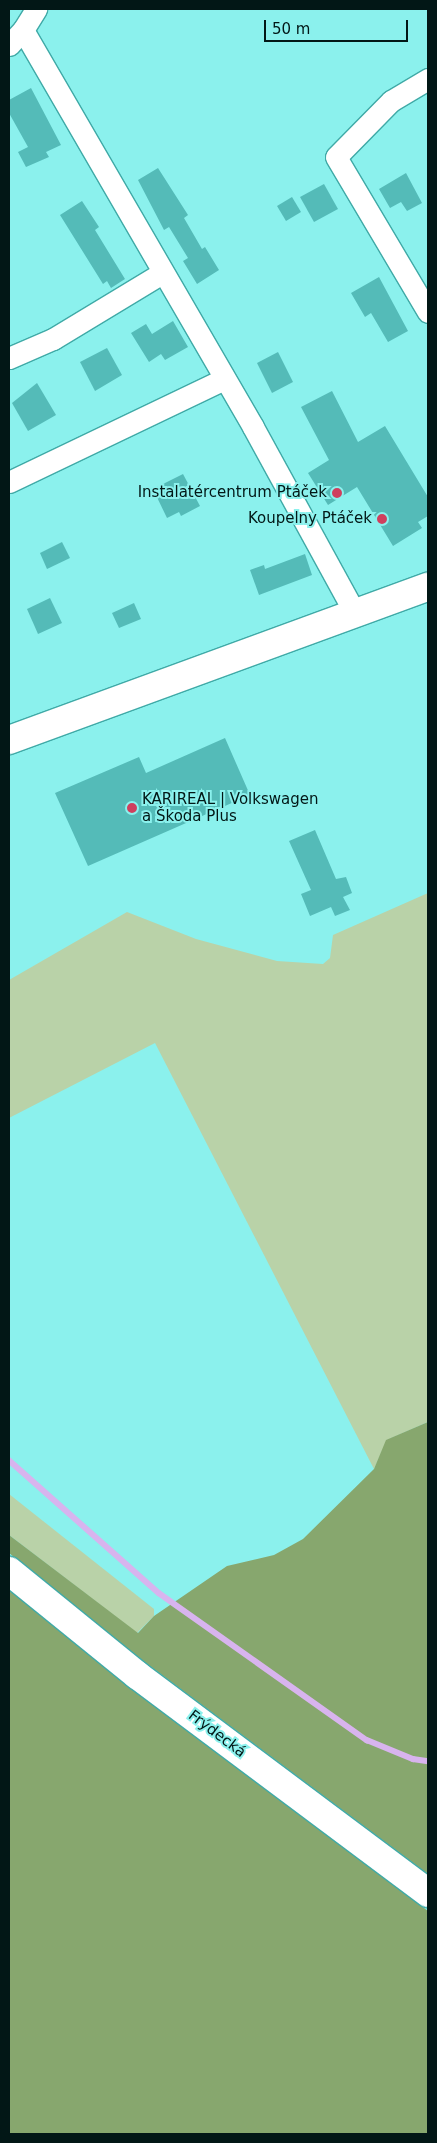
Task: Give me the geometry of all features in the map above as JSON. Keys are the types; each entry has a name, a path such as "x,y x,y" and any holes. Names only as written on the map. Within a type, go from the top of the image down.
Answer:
{"main road":[{"path":"9,740 428,587"},
{"name":"Frýdecká","path":"9,1571 138,1675 428,1893"}],"street":[{"path":"36,9 16,38 116,188 162,273 321,547 355,613"},
{"path":"428,80 391,101 336,156 428,312"},
{"path":"9,358 53,339 162,273"},
{"path":"9,482 224,379"}],"green space":[{"path":"428,893 428,1422 387,1440 374,1469 155,1043 9,1118 9,980 127,912 196,939 277,961 323,964 330,958 333,935"},
{"path":"428,1422 428,1874 146,1663 9,1553 9,1535 138,1633 154,1616 227,1566 274,1555 303,1539 374,1469 386,1440"},
{"path":"9,1494 154,1609 154,1616 137,1633 9,1535"},
{"path":"9,1590 129,1686 428,1911 428,2134 9,2134"}],"building":[{"path":"31,88 61,145 46,152 49,157 26,167 18,152 28,147 9,113 9,100"},
{"path":"158,168 188,215 184,218 202,249 205,247 219,270 197,284 183,261 188,258 169,227 164,230 138,180"},
{"path":"406,173 422,203 407,211 401,202 390,208 379,189"},
{"path":"324,184 338,209 314,222 300,197"},
{"path":"292,197 301,212 286,221 277,206"},
{"path":"82,201 99,227 95,230 125,279 111,288 107,281 103,284 60,215"},
{"path":"379,277 408,331 388,342 371,313 365,317 351,293"},
{"path":"173,321 188,347 165,360 161,354 149,362 131,333 146,324 152,334"},
{"path":"107,348 122,375 95,391 80,362"},
{"path":"278,352 293,382 272,393 257,363"},
{"path":"37,383 56,415 28,431 12,403"},
{"path":"332,391 358,442 385,426 428,497 428,516 418,522 422,528 393,546 357,487 328,505 308,473 329,460 301,407"},
{"path":"183,474 200,506 181,516 179,512 167,518 153,489"},
{"path":"62,542 70,558 47,569 40,553"},
{"path":"305,554 312,575 259,595 250,570 264,565 265,569"},
{"path":"50,598 62,623 38,634 27,609"},
{"path":"134,603 141,619 119,628 112,613"},
{"path":"225,738 250,795 88,866 55,793 139,757 146,773"},
{"path":"315,830 336,879 346,877 352,893 343,897 350,910 335,916 331,907 310,916 301,894 311,890 289,841"}],"waterway":[{"path":"9,1460 159,1593 367,1740 413,1759 428,1761"}],"place":[{"name":"Instalatércentrum Ptáček","path":"337,493"},
{"name":"Koupelny Ptáček","path":"382,519"},
{"name":"KARIREAL | Volkswagen a Škoda Plus","path":"132,808"}]}
